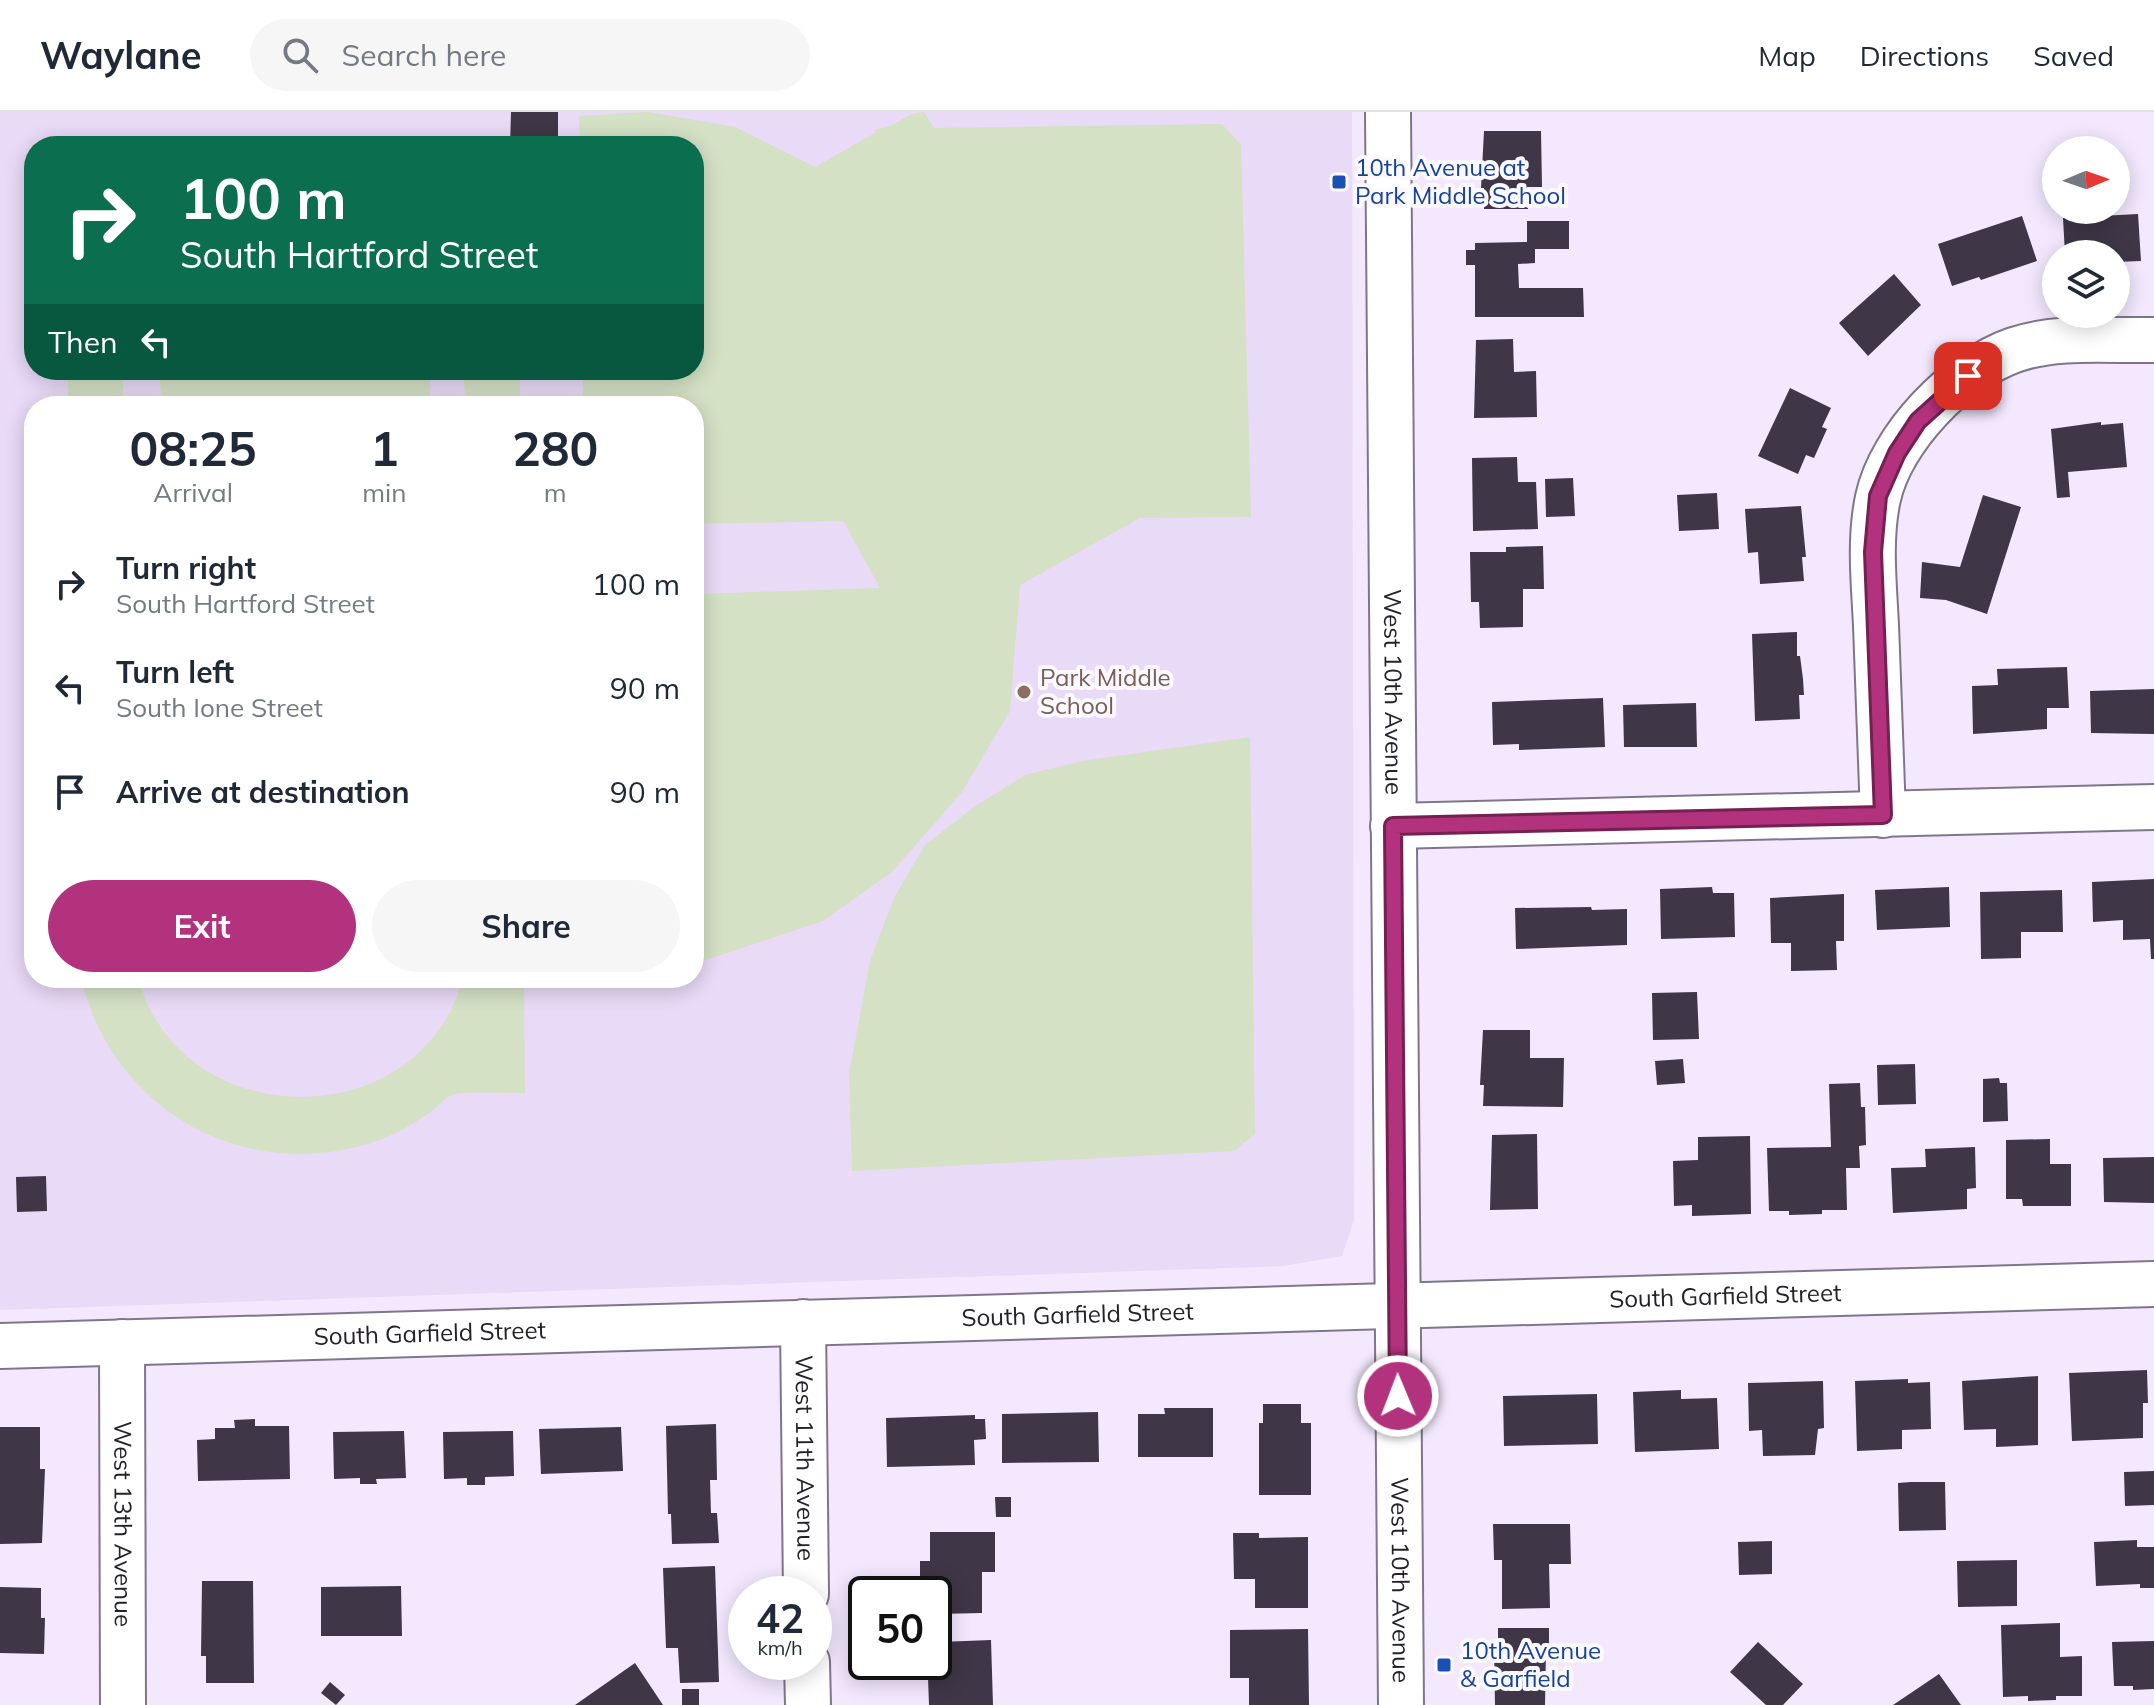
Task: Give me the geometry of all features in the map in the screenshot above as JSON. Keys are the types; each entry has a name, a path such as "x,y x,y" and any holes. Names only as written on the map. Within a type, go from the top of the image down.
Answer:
{"street":[{"name":"West 10th Avenue","path":"1388,112 1401,1705"},
{"path":"1883,815 1873,552 1878,496 1897,453 1918,421 1953,387 1982,366 2015,350 2052,342 2154,340"},
{"path":"1393,826 2154,807"},
{"name":"South Garfield Street","path":"0,1346 2154,1284"},
{"name":"West 11th Avenue","path":"803,1322 806,1576"},
{"name":"West 13th Avenue","path":"122,1342 123,1705"},
{"path":"807,1680 808,1705"}],"shaded area":[{"name":"Park Middle School","path":"0,112 1352,112 1354,1220 1342,1256 1283,1266 0,1310"}],"green space":[{"path":"648,112 735,127 815,167 875,133 876,129 924,112 934,128 1222,124 1241,145 1251,517 1140,518 1020,585 1010,711 962,792 892,872 823,921 704,961 704,594 880,588 843,521 704,524 704,396 583,396 583,380 704,380 704,136 580,136 579,116"},
{"path":"68,380 123,380 123,396 68,396"},
{"path":"160,380 430,380 430,396 161,396"},
{"path":"464,380 520,380 520,396 465,396"},
{"path":"1250,737 1255,1134 1234,1151 852,1171 849,1074 870,961 894,898 925,845 974,807 1025,775 1082,761"},
{"path":"84,988 143,988 163,1030 201,1067 249,1089 301,1097 353,1090 401,1067 439,1030 458,988 524,988 525,1093 452,1095 402,1130 368,1144 320,1153 273,1152 229,1142 188,1124 151,1098 121,1064 97,1024"}],"building":[{"path":"511,112 558,112 558,136 510,136"},
{"path":"1484,131 1541,131 1542,187 1527,187 1528,209 1484,209 1484,188 1481,188"},
{"path":"2130,214 2138,214 2141,261 2130,261 2130,240 2064,240 2063,224 2130,224"},
{"path":"2022,216 2037,261 1981,280 1979,277 1952,286 1938,244"},
{"path":"1527,221 1569,221 1569,249 1535,249 1535,263 1518,264 1519,288 1583,288 1584,317 1475,317 1475,265 1466,265 1466,250 1475,250 1475,243 1527,242"},
{"path":"1894,274 1921,305 1868,356 1839,323"},
{"path":"1513,339 1514,372 1536,371 1537,417 1474,418 1476,340"},
{"path":"1790,388 1831,408 1822,427 1827,429 1814,458 1806,455 1798,474 1758,456"},
{"path":"2101,422 2101,425 2123,423 2127,467 2068,472 2070,497 2057,498 2051,429"},
{"path":"1517,457 1518,482 1536,482 1538,529 1473,531 1472,458"},
{"path":"1573,478 1575,516 1546,517 1545,479"},
{"path":"1717,493 1719,529 1679,531 1677,495"},
{"path":"1983,495 2021,507 1987,614 1946,600 1920,598 1922,562 1960,567"},
{"path":"1801,506 1806,557 1802,557 1804,581 1760,584 1758,552 1748,553 1745,509"},
{"path":"1543,546 1544,589 1523,589 1523,627 1480,628 1479,602 1471,602 1470,552 1506,552 1506,547"},
{"path":"1797,632 1797,656 1800,656 1804,695 1799,695 1800,719 1755,721 1752,634"},
{"path":"2067,667 2069,708 2047,708 2047,729 1973,734 1972,686 1998,685 1997,669"},
{"path":"2154,689 2154,734 2091,733 2090,691"},
{"path":"1603,698 1605,747 1519,750 1519,744 1493,745 1492,702"},
{"path":"1696,703 1697,747 1624,747 1623,705"},
{"path":"2154,879 2154,959 2151,959 2150,939 2123,940 2123,920 2093,922 2092,882"},
{"path":"1712,887 1713,893 1734,893 1735,937 1661,939 1660,889"},
{"path":"1949,887 1950,927 1877,930 1875,890"},
{"path":"2062,890 2063,932 2021,932 2021,958 1981,959 1980,892"},
{"path":"1844,894 1844,941 1836,941 1837,970 1791,971 1791,943 1771,943 1770,898"},
{"path":"1591,907 1592,910 1627,909 1627,945 1516,949 1515,908"},
{"path":"1697,992 1699,1039 1653,1040 1652,993"},
{"path":"1483,1030 1530,1030 1530,1058 1564,1058 1563,1107 1483,1106 1484,1085 1480,1085"},
{"path":"1683,1059 1685,1083 1657,1085 1655,1061"},
{"path":"1915,1064 1916,1104 1878,1105 1877,1065"},
{"path":"1999,1078 2000,1083 2007,1083 2008,1121 1983,1122 1983,1079"},
{"path":"1860,1083 1861,1107 1865,1107 1866,1145 1859,1146 1860,1168 1846,1168 1847,1210 1789,1215 1789,1211 1769,1211 1767,1148 1831,1147 1829,1084"},
{"path":"1537,1134 1538,1209 1490,1210 1492,1135"},
{"path":"1750,1136 1751,1214 1692,1216 1692,1205 1674,1206 1673,1161 1698,1160 1698,1137"},
{"path":"2050,1139 2050,1164 2071,1164 2071,1206 2023,1206 2022,1199 2006,1199 2006,1140"},
{"path":"1975,1147 1976,1188 1967,1189 1967,1209 1893,1213 1891,1168 1926,1167 1925,1149"},
{"path":"2154,1157 2154,1203 2104,1202 2103,1158"},
{"path":"46,1176 47,1211 17,1212 16,1177"},
{"path":"2147,1370 2148,1403 2143,1403 2143,1438 2072,1441 2069,1373"},
{"path":"2038,1376 2038,1445 1996,1447 1996,1429 1964,1430 1962,1381"},
{"path":"1908,1379 1908,1383 1930,1382 1931,1429 1902,1430 1902,1449 1857,1451 1855,1381"},
{"path":"1823,1381 1824,1428 1818,1429 1815,1455 1763,1456 1762,1430 1749,1431 1748,1383"},
{"path":"1681,1390 1681,1399 1717,1398 1719,1449 1635,1452 1633,1392"},
{"path":"1597,1394 1598,1444 1504,1446 1503,1396"},
{"path":"1263,1404 1301,1404 1301,1423 1311,1423 1311,1495 1259,1495 1259,1423 1263,1423"},
{"path":"1164,1408 1213,1408 1213,1457 1138,1457 1138,1414 1165,1414"},
{"path":"1098,1412 1099,1462 1002,1463 1002,1414"},
{"path":"975,1415 975,1419 985,1419 986,1439 974,1440 975,1465 887,1467 886,1418"},
{"path":"255,1419 255,1426 289,1426 290,1479 198,1481 197,1440 215,1439 215,1428 235,1428 234,1420"},
{"path":"716,1424 717,1480 710,1480 711,1513 717,1513 719,1543 672,1544 671,1514 668,1514 666,1426"},
{"path":"0,1427 40,1427 40,1469 45,1469 42,1543 0,1544"},
{"path":"621,1427 623,1471 541,1474 539,1429"},
{"path":"404,1431 406,1478 376,1479 377,1484 360,1484 360,1478 334,1479 333,1432"},
{"path":"513,1431 514,1476 485,1477 485,1485 467,1485 467,1478 444,1479 443,1432"},
{"path":"2154,1471 2154,1505 2125,1506 2124,1472"},
{"path":"1945,1482 1946,1530 1899,1531 1898,1483"},
{"path":"995,1497 1011,1497 1011,1517 996,1517"},
{"path":"1493,1524 1570,1524 1571,1564 1549,1564 1550,1608 1502,1609 1502,1560 1494,1560"},
{"path":"930,1532 995,1532 995,1572 982,1572 982,1613 952,1614 952,1576 920,1576 920,1561 930,1561"},
{"path":"1233,1533 1259,1533 1259,1538 1308,1537 1308,1608 1255,1608 1255,1579 1234,1579"},
{"path":"2137,1540 2137,1547 2154,1547 2154,1588 2140,1588 2140,1584 2096,1586 2094,1542"},
{"path":"1772,1541 1772,1574 1739,1575 1738,1542"},
{"path":"2017,1560 2017,1606 1958,1607 1957,1561"},
{"path":"715,1566 719,1682 680,1683 678,1648 666,1648 663,1568"},
{"path":"202,1581 253,1581 254,1683 206,1683 206,1656 201,1656"},
{"path":"401,1586 402,1636 321,1636 321,1587"},
{"path":"0,1587 41,1588 41,1618 45,1618 44,1654 0,1653"},
{"path":"2060,1623 2060,1657 2082,1656 2082,1696 2028,1701 2028,1696 2003,1697 2001,1625"},
{"path":"1498,1628 1549,1628 1545,1705 1495,1705 1494,1647 1498,1647"},
{"path":"1308,1629 1309,1705 1249,1705 1249,1678 1230,1678 1230,1630"},
{"path":"991,1640 993,1705 929,1705 928,1680 952,1680 952,1642"},
{"path":"2154,1641 2154,1689 2133,1690 2133,1686 2114,1686 2112,1642"},
{"path":"1758,1642 1803,1684 1783,1705 1766,1705 1730,1672"},
{"path":"635,1663 663,1705 575,1705"},
{"path":"1939,1674 1961,1705 1893,1705"},
{"path":"330,1682 345,1695 336,1705 321,1693"},
{"path":"682,1689 699,1689 699,1705 682,1705"}],"place":[{"name":"10th Avenue at Park Middle School","path":"1339,182"},
{"name":"Park Middle School","path":"1024,692"},
{"name":"10th Avenue & Garfield","path":"1444,1665"}],"route":[{"path":"1398,1396 1393,826 1883,815 1873,552 1878,496 1897,453 1918,421 1968,376"}]}
